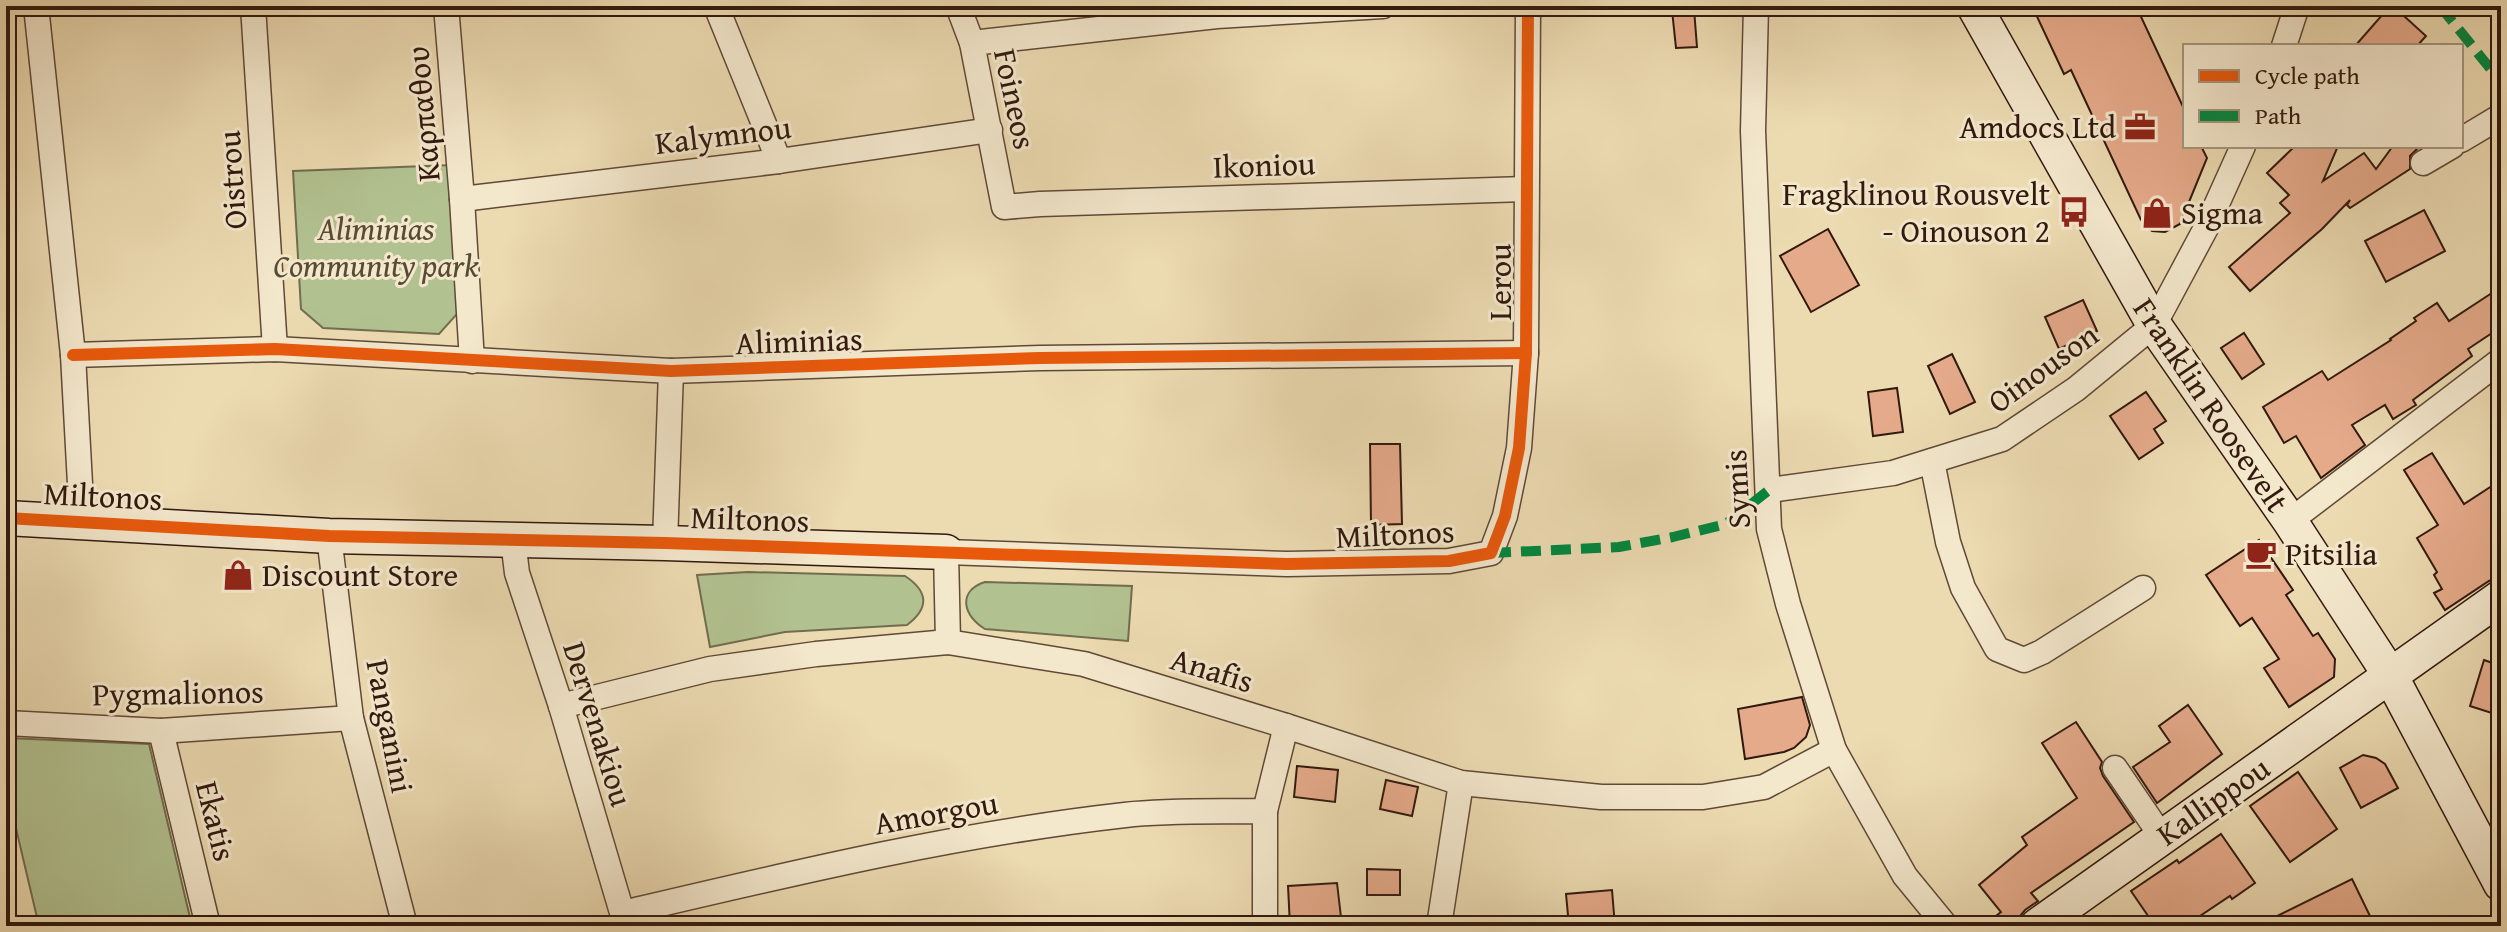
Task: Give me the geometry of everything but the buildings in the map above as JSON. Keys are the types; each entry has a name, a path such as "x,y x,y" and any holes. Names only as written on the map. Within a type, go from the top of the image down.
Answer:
{"street":[{"path":"36,6 73,355 82,521"},
{"name":"Oistrou","path":"253,6 275,349"},
{"name":"Καρπαθου","path":"446,6 472,361"},
{"path":"716,6 779,161"},
{"name":"Foineos","path":"958,6 972,43 1004,207"},
{"path":"972,43 1217,16 1383,6"},
{"name":"Lerou","path":"1491,553 1505,516 1519,448 1526,353 1528,6"},
{"name":"Symis","path":"1756,6 1753,131 1769,529 1788,604 1834,750 1905,876 1946,926"},
{"name":"Franklin Roosevelt","path":"1974,6 2154,325 2290,521 2390,675 2501,884"},
{"path":"2285,44 2297,6"},
{"path":"2463,139 2501,116"},
{"name":"Kalymnou","path":"462,199 779,161 990,130"},
{"name":"Oinouson","path":"1769,490 1893,473 2002,439 2076,389 2154,325 2207,226 2242,148"},
{"path":"2423,163 2449,148"},
{"name":"Ikoniou","path":"1004,207 1526,189"},
{"name":"Aliminias","path":"73,355 275,349 671,371 1040,358 1526,353"},
{"path":"2290,521 2501,360"},
{"path":"665,543 671,371"},
{"path":"1932,461 1948,542 1963,588 1997,649 2024,660 2042,652 2143,588"},
{"name":"Miltonos","path":"6,518 329,536 665,543 1287,564 1449,561 1491,553"},
{"name":"Panganini","path":"329,536 351,718 405,926"},
{"name":"Dervenakiou","path":"513,540 517,573 561,706 624,920"},
{"path":"946,552 948,642"},
{"name":"Kallippou","path":"2037,926 2501,597"},
{"name":"Anafis","path":"561,706 710,669 816,654 948,642 1084,664 1461,783 1601,797 1703,797 1764,787 1834,750"},
{"name":"Pygmalionos","path":"6,723 161,731 351,718"},
{"path":"1265,926 1265,811 1286,726"},
{"name":"Ekatis","path":"161,731 208,926"},
{"path":"2115,768 2162,837"},
{"path":"1439,926 1461,783"},
{"name":"Amorgou","path":"624,920 824,865 930,845 1127,815 1265,811"}],"green space":[{"name":"Aliminias Community park","path":"453,165 457,314 439,334 323,328 301,309 293,171"},
{"path":"748,572 905,576 922,594 923,606 907,625 785,632 710,647 697,575"},
{"path":"985,582 1132,586 1128,641 985,629 972,617 966,604 970,591"},
{"path":"6,738 149,744 192,926 39,926 6,786"}],"marked path":[{"path":"2440,6 2501,82"},
{"path":"1491,553 1619,547 1673,537 1726,524 1769,490"}],"cycle path":[{"path":"6,518 329,536 665,543 1287,564 1449,561 1491,553 1505,516 1519,448 1526,353 1528,6"},
{"path":"73,355 275,349 671,371 1040,358 1526,353"}],"place":[{"name":"Amdocs Ltd","path":"2140,127"},
{"name":"Fragklinou Rousvelt - Oinouson 2","path":"2074,212"},
{"name":"Sigma","path":"2157,213"},
{"name":"Pitsilia","path":"2261,554"},
{"name":"Discount Store","path":"238,575"}]}
